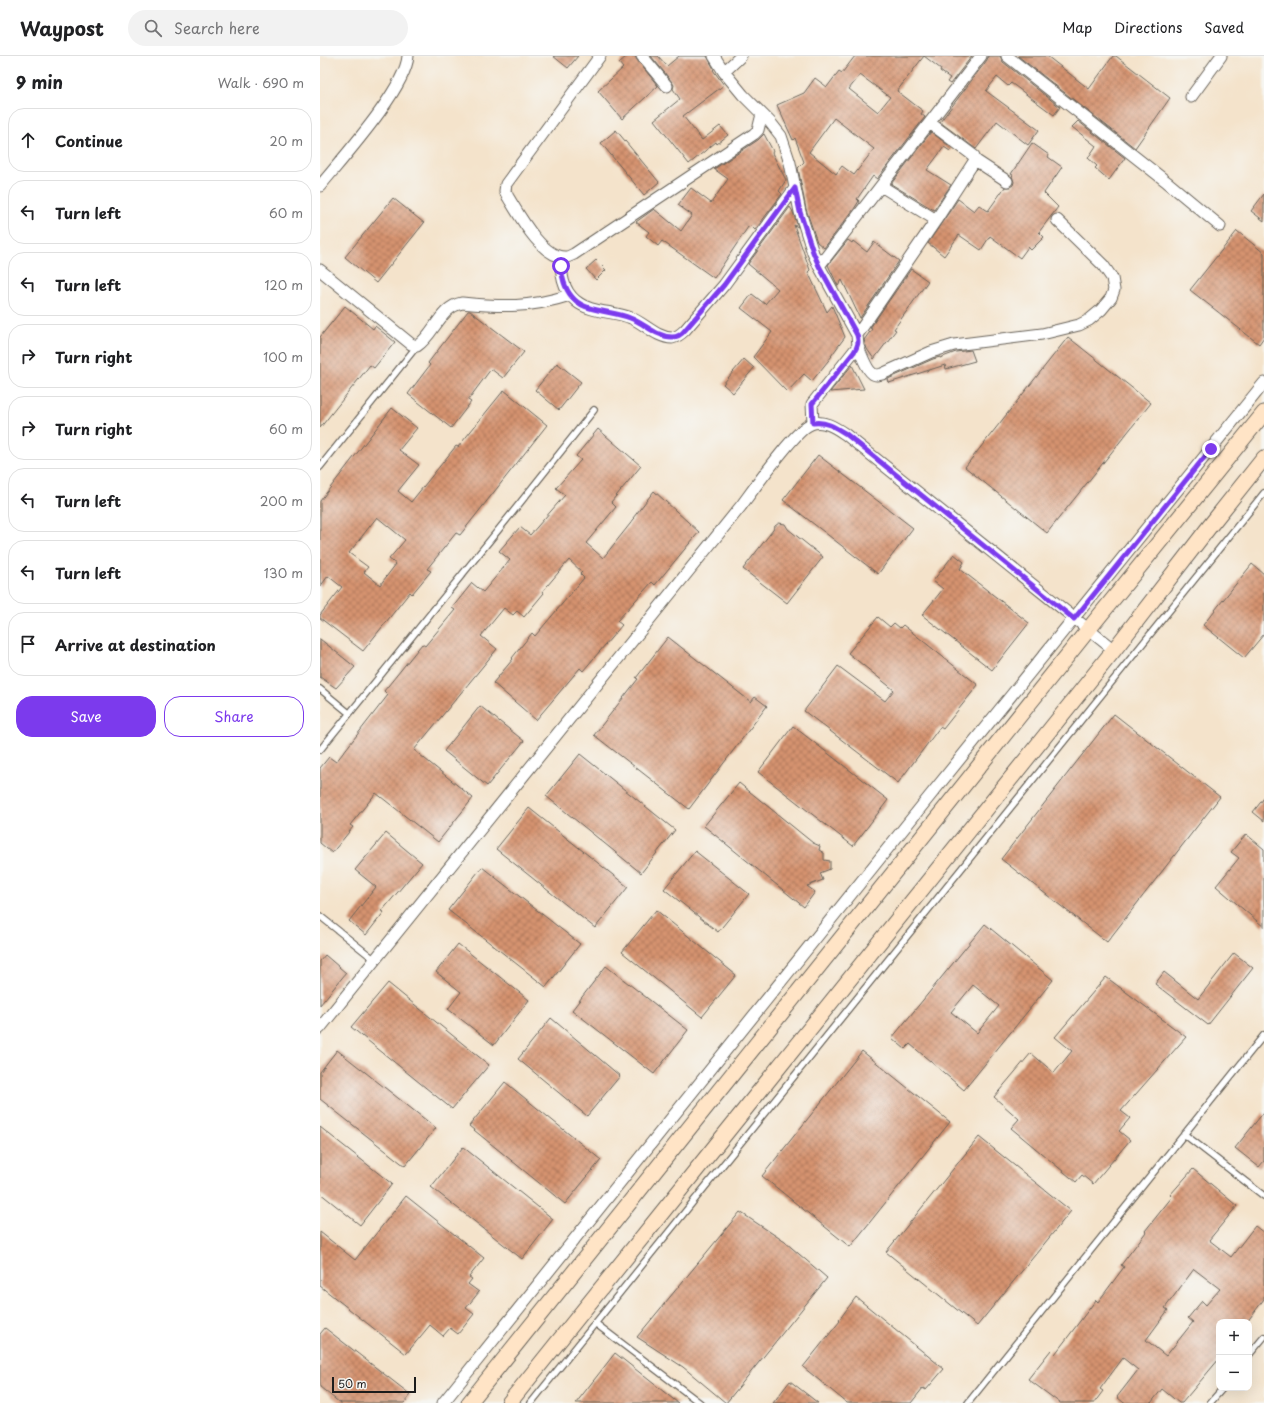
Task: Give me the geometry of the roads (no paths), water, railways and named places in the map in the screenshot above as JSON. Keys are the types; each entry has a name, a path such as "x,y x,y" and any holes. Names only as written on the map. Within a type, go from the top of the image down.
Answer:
{"main road":[{"path":"469,1403 1088,630 1264,413"},
{"path":"509,1403 1114,650 1264,458"}],"street":[{"path":"320,186 375,117 392,93 406,68 408,56"},
{"path":"600,56 506,184 505,191 508,197 533,237 546,249 561,256 566,257 582,249 754,134 758,130 762,114"},
{"path":"642,56 668,86"},
{"path":"714,56 724,72 743,95 781,136 786,150 800,212 813,252 819,266 857,335 858,346 870,371 873,374 882,374 931,352 954,345 1042,334 1079,325 1089,320 1101,310 1111,298 1114,290 1112,278 1103,265 1057,220"},
{"path":"724,72 741,56"},
{"path":"819,266 981,56"},
{"path":"1006,56 1115,141 1220,226"},
{"path":"1191,96 1221,56"},
{"path":"930,123 974,156 975,160 1006,181"},
{"path":"857,335 936,220 975,160"},
{"path":"881,186 936,220"},
{"path":"561,256 562,280 570,295 584,307 631,318 664,336 673,338 680,335 724,285 795,188"},
{"path":"320,270 410,344 417,346 423,342 442,316 457,304 462,303 507,307 536,304 570,295"},
{"path":"813,423 812,404 858,346"},
{"path":"443,1403 924,803 1264,383"},
{"path":"320,1028 796,436 813,423 820,422 832,426 846,434 1114,650"}],"lane":[{"path":"320,467 417,346"},
{"path":"320,750 594,410"},
{"path":"531,1403 1264,493"},
{"path":"320,689 349,713"},
{"path":"320,916 375,960"},
{"path":"968,1403 1264,1035"},
{"path":"1184,1134 1264,1196"},
{"path":"595,1323 700,1403"},
{"path":"1252,1351 1264,1337"},
{"path":"1210,1403 1220,1391"}]}
